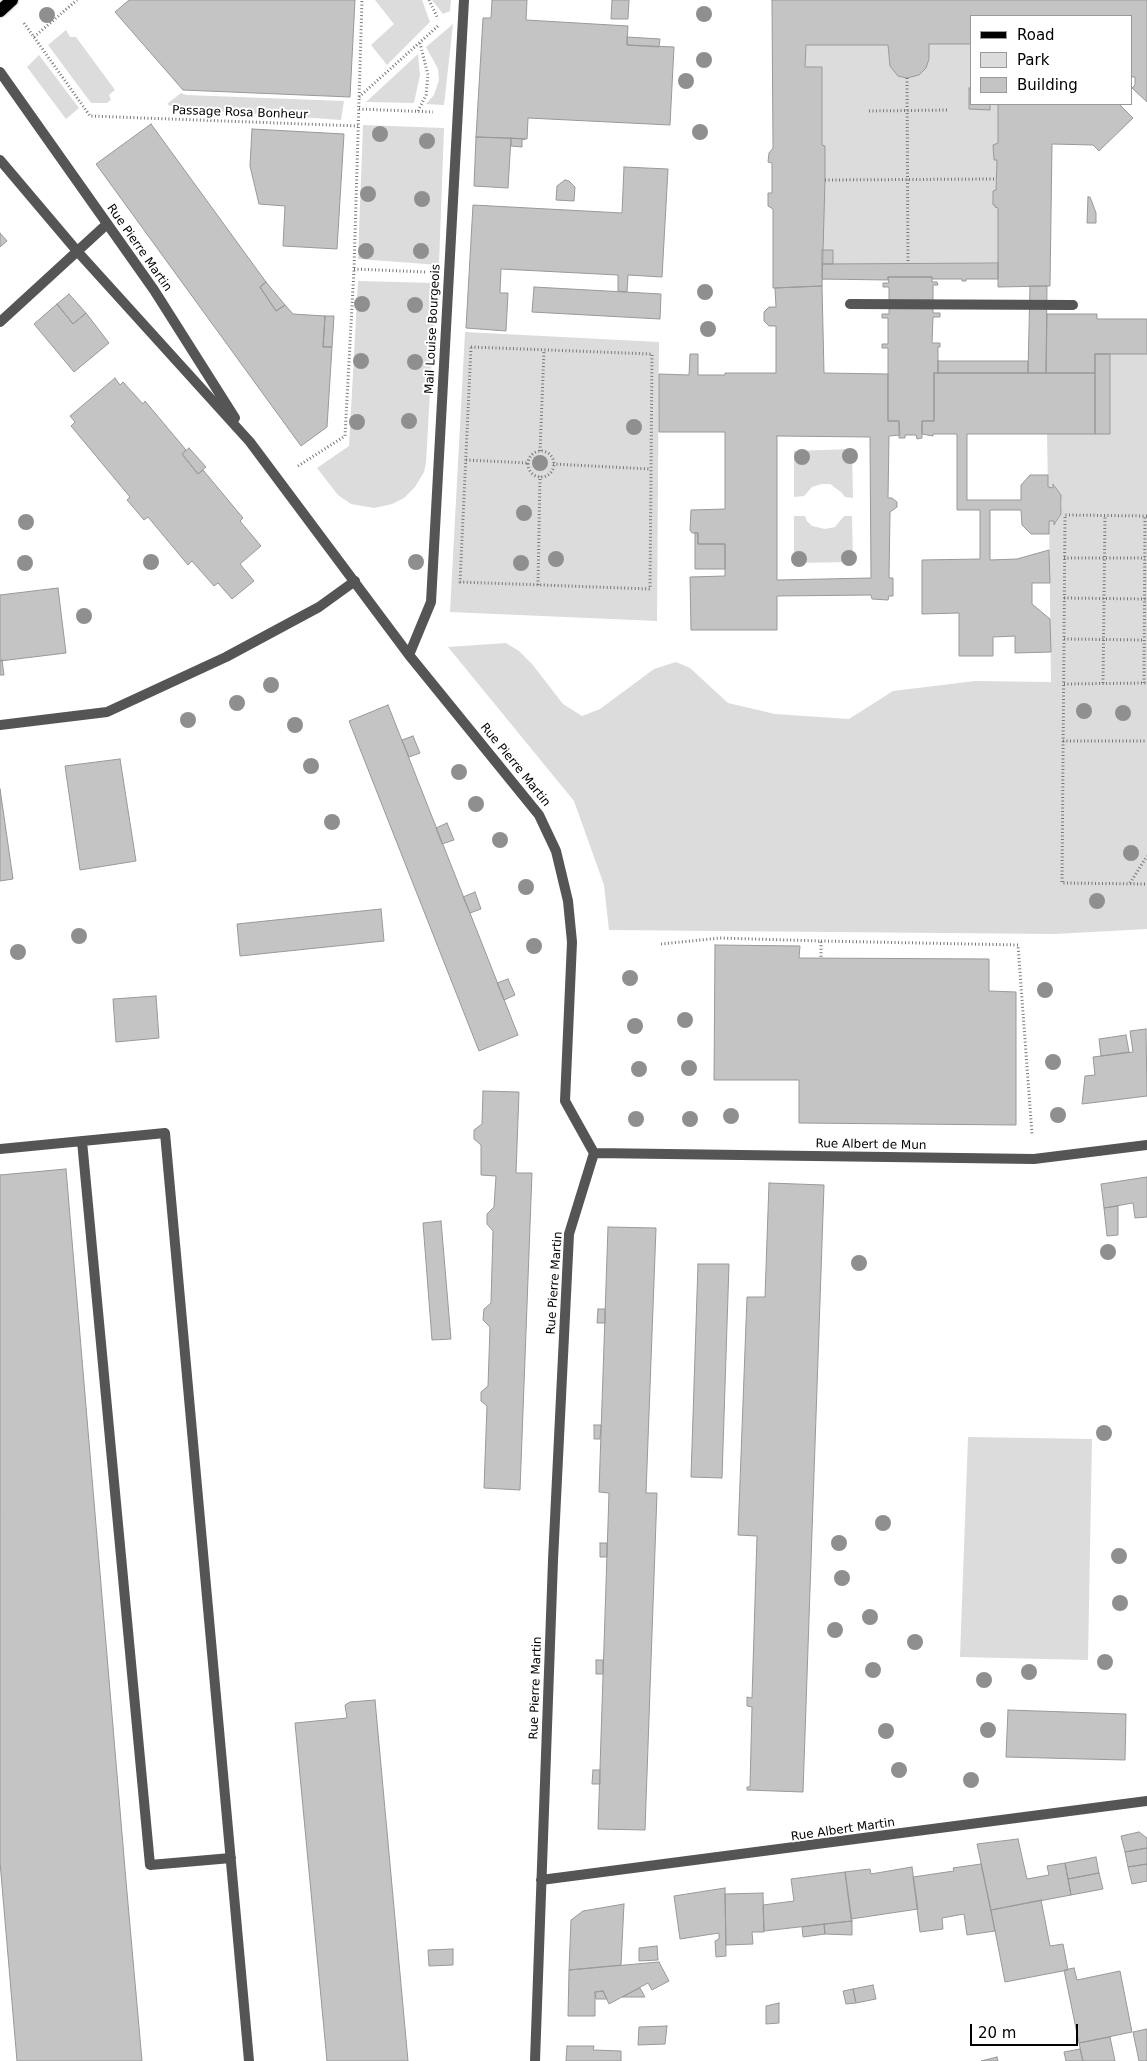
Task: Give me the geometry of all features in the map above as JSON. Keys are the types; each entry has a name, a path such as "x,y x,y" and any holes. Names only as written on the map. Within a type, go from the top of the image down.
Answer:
{"street":[{"name":"Mail Louise Bourgeois","path":"409,655 431,602 464,0"},
{"name":"Rue Pierre Martin","path":"0,72 154,290 250,442 409,655 540,815 556,851 568,901 572,942 565,1101 594,1153 569,1234 553,1560 535,2061"},
{"name":"Rue Pierre Martin","path":"0,160 77,251 250,442"},
{"path":"0,322 107,224"},
{"path":"850,304 1073,305"},
{"path":"0,725 107,712 226,657 319,607 354,581"},
{"path":"0,1149 165,1133 249,2061"},
{"path":"82,1141 150,1865 231,1858"},
{"name":"Rue Albert de Mun","path":"594,1153 1034,1159 1147,1145"},
{"name":"Rue Albert Martin","path":"541,1880 666,1866 1147,1801"}],"path":[{"path":"7,4 34,37 77,0"},
{"path":"310,459 345,436 354,269 362,0"},
{"path":"359,97 440,24 430,0"},
{"name":"Passage Rosa Bonheur","path":"34,37 90,116 358,126"},
{"path":"418,111 426,94 428,75 420,43"},
{"path":"907,78 908,263"},
{"path":"359,109 458,113"},
{"path":"869,111 948,110"},
{"path":"825,180 996,179"},
{"path":"354,269 448,273"},
{"path":"471,346 544,351 652,354 650,589 460,582 466,460 471,346"},
{"path":"540,450 544,351"},
{"path":"540,450 550,454 554,464 550,473 540,476 532,474 528,463 528,459 533,453 540,450"},
{"path":"466,460 528,463"},
{"path":"554,464 650,469"},
{"path":"538,585 540,476"},
{"path":"1064,684 1145,683 1146,516 1064,515 1062,883 1147,884"},
{"path":"1103,684 1106,516"},
{"path":"1064,558 1145,558"},
{"path":"1064,598 1146,599"},
{"path":"1064,639 1144,640"},
{"path":"1063,741 1147,740"},
{"path":"1129,883 1147,856"},
{"path":"661,944 720,938 1018,945 1034,1159"},
{"path":"821,940 821,958"}],"green space":[{"path":"375,0 422,0 430,22 387,65 371,45 394,24"},
{"path":"432,0 451,0 450,11 443,14"},
{"path":"453,24 444,105 426,104 434,95 439,80 438,69 426,47"},
{"path":"66,30 70,37 76,37 115,90 109,95 111,100 107,103 91,103 48,45"},
{"path":"929,44 970,44 970,105 998,105 998,143 993,145 994,159 997,160 996,190 993,191 993,205 998,208 998,263 833,264 833,250 822,250 825,146 822,145 822,67 805,67 806,45 888,45 890,66 898,76 907,78 919,75 926,68 929,59"},
{"path":"418,54 420,75 414,103 366,102"},
{"path":"39,55 79,108 66,119 27,67"},
{"path":"181,93 186,95 344,101 341,120 174,108 167,104"},
{"path":"363,125 444,128 439,265 358,259"},
{"path":"358,281 436,283 424,472 415,487 404,498 392,504 374,508 351,504 338,495 317,468 349,446"},
{"path":"465,332 659,342 657,621 450,612"},
{"path":"1110,354 1147,354 1147,929 1055,934 609,930 604,885 574,801 448,647 506,643 519,651 532,664 563,704 582,716 600,709 654,669 676,662 690,668 728,703 775,714 849,719 893,691 975,681 1051,682 1049,521 1054,521 1054,525 1057,522 1061,514 1062,504 1061,495 1054,484 1053,488 1048,487 1047,434 1110,434"},
{"path":"852,449 853,498 845,497 830,484 812,487 804,496 794,497 794,451"},
{"path":"794,516 805,516 812,526 825,529 835,527 844,516 852,516 853,562 794,563"},
{"path":"968,1437 1092,1439 1088,1660 960,1657"}],"building":[{"path":"129,0 355,0 350,97 183,90 115,12"},
{"path":"492,0 527,0 526,20 628,26 627,45 674,47 670,125 528,118 527,139 476,137 483,18 491,18"},
{"path":"612,0 629,0 628,19 611,19"},
{"path":"772,0 1147,0 1147,102 1132,88 1135,85 1135,77 1132,77 1132,15 970,15 970,44 929,44 929,59 926,68 919,75 907,78 898,76 890,66 888,45 806,45 805,67 822,67 822,145 825,146 825,180 822,286 773,288 773,209 768,206 768,193 772,193 772,163 768,162 769,153 773,148"},
{"path":"627,37 660,39 659,47 627,45"},
{"path":"969,88 970,105 990,105 990,110 969,109"},
{"path":"998,105 1120,105 1133,118 1099,151 1093,145 1052,144 1050,286 998,287 998,208 993,205 993,191 996,190 997,160 994,160 993,145 998,143"},
{"path":"151,124 266,282 260,287 276,311 285,305 293,314 325,316 323,347 332,347 327,427 301,446 96,164"},
{"path":"252,129 344,134 337,249 283,246 285,206 259,204 250,166"},
{"path":"476,137 511,138 508,188 474,186"},
{"path":"511,138 525,139 522,140 522,147 511,146"},
{"path":"624,167 668,169 662,277 628,275 627,292 618,291 618,275 501,269 500,293 508,293 506,331 466,328 473,205 622,213"},
{"path":"565,180 575,187 574,201 556,200 557,186"},
{"path":"1088,197 1090,197 1096,213 1096,223 1087,223"},
{"path":"0,233 7,241 0,247"},
{"path":"822,250 833,250 833,264 822,264"},
{"path":"998,263 998,279 966,279 966,281 962,281 962,279 932,279 932,277 888,277 888,280 822,279 822,264"},
{"path":"888,277 932,277 932,282 937,282 938,285 933,285 933,313 940,313 940,317 933,317 932,343 940,343 940,347 938,347 938,373 934,373 934,421 922,421 922,438 917,439 916,435 905,435 905,438 899,438 899,421 888,421 888,348 882,348 882,344 888,344 888,318 882,318 882,314 889,314 889,287 883,287 883,283 889,283"},
{"path":"266,282 285,305 276,311 260,287"},
{"path":"822,286 824,373 888,374 888,421 899,421 900,435 889,436 888,498 892,498 897,502 897,507 890,512 889,578 893,578 893,596 889,596 888,600 872,599 871,595 777,596 777,630 691,630 690,577 725,576 725,544 698,544 698,533 692,533 690,530 691,510 725,509 725,432 659,432 659,374 689,375 690,354 698,354 698,375 776,373 776,326 769,326 764,321 764,312 769,307 776,307 775,288","holes":["777,436 870,437 871,578 777,580"]},
{"path":"1030,286 1047,286 1046,373 1028,373"},
{"path":"534,287 661,294 660,319 532,312"},
{"path":"69,294 86,313 73,324 57,304"},
{"path":"57,304 73,324 86,313 109,343 74,372 34,324"},
{"path":"1047,314 1097,314 1097,319 1147,319 1147,354 1095,354 1095,373 1046,373"},
{"path":"325,316 334,316 332,347 323,347"},
{"path":"1095,354 1110,354 1110,434 1095,434"},
{"path":"938,361 1028,361 1028,373 938,373"},
{"path":"934,373 1095,373 1095,434 967,434 967,500 1021,500 1021,485 1030,475 1048,475 1048,487 1053,488 1053,484 1061,495 1061,514 1054,525 1054,521 1049,521 1049,534 1031,534 1022,525 1021,510 990,510 990,560 1017,559 1049,550 1050,583 1032,583 1032,604 1050,619 1051,652 1015,653 1015,636 993,637 993,656 959,656 959,613 922,614 922,560 980,559 980,510 957,510 957,434 933,434 933,436 922,434 922,421 934,421"},
{"path":"115,378 120,385 123,382 143,404 145,401 186,450 182,454 198,474 203,470 243,518 240,521 261,546 240,564 254,581 232,599 218,583 214,586 192,561 188,565 148,517 144,520 127,500 130,497 71,426 75,422 70,416"},
{"path":"189,448 206,467 198,474 182,454"},
{"path":"695,533 698,533 698,544 725,544 725,569 695,569"},
{"path":"58,588 66,653 0,661 0,595"},
{"path":"2,660 4,675 0,675 0,661"},
{"path":"388,705 518,1035 479,1051 349,721"},
{"path":"413,736 420,753 409,757 402,740"},
{"path":"120,759 136,861 80,870 65,766"},
{"path":"0,789 13,879 0,881"},
{"path":"447,823 454,840 442,844 436,828"},
{"path":"475,892 481,909 470,913 463,897"},
{"path":"381,909 384,941 240,956 237,924"},
{"path":"715,945 800,946 799,958 989,959 989,991 1016,992 1016,1125 799,1123 799,1080 714,1080"},
{"path":"508,979 515,995 504,1000 497,983"},
{"path":"156,996 159,1038 116,1042 113,999"},
{"path":"1146,1029 1147,1096 1082,1104 1085,1076 1095,1075 1093,1057 1133,1052 1130,1031"},
{"path":"1126,1035 1129,1052 1101,1056 1099,1039"},
{"path":"483,1091 519,1092 516,1173 532,1173 520,1490 484,1488 487,1406 481,1401 481,1392 488,1386 490,1327 483,1320 484,1309 491,1303 493,1231 487,1224 487,1214 494,1207 496,1176 481,1175 481,1145 474,1139 474,1130 482,1124"},
{"path":"66,1169 142,2061 17,2061 0,1862 0,1175"},
{"path":"1147,1177 1147,1217 1135,1218 1133,1203 1104,1208 1101,1184"},
{"path":"769,1183 824,1185 803,1792 747,1790 747,1787 750,1787 752,1707 747,1706 747,1697 752,1698 757,1536 738,1535 747,1297 765,1297"},
{"path":"1118,1206 1118,1235 1107,1236 1104,1208"},
{"path":"441,1221 451,1339 432,1340 423,1223"},
{"path":"608,1227 656,1228 646,1493 657,1493 645,1830 598,1829 609,1493 599,1492"},
{"path":"698,1264 729,1264 722,1478 691,1477"},
{"path":"598,1309 605,1309 605,1323 597,1323"},
{"path":"594,1425 601,1425 600,1439 594,1439"},
{"path":"600,1543 607,1543 607,1557 600,1557"},
{"path":"596,1660 603,1660 603,1674 596,1674"},
{"path":"375,1700 408,2061 327,2061 295,1723 347,1718 345,1705 350,1702"},
{"path":"1008,1710 1126,1714 1125,1760 1006,1757"},
{"path":"593,1770 600,1770 600,1784 592,1784"},
{"path":"1139,1832 1147,1838 1147,1848 1125,1852 1121,1836"},
{"path":"1018,1839 1027,1879 1049,1875 1047,1866 1065,1863 1071,1895 991,1910 977,1844"},
{"path":"1147,1848 1147,1864 1128,1867 1125,1852"},
{"path":"1096,1857 1099,1873 1068,1879 1065,1863"},
{"path":"981,1864 995,1931 967,1935 964,1914 942,1918 943,1929 920,1932 913,1877 954,1871 953,1868"},
{"path":"1147,1864 1147,1881 1132,1884 1128,1867"},
{"path":"912,1867 918,1909 851,1919 845,1872 870,1869 871,1874"},
{"path":"845,1872 852,1921 764,1931 763,1905 794,1901 791,1879"},
{"path":"1099,1873 1103,1889 1071,1895 1068,1879"},
{"path":"725,1888 726,1956 716,1957 715,1941 719,1939 719,1933 680,1939 674,1896"},
{"path":"763,1893 764,1932 752,1932 753,1944 726,1945 725,1894"},
{"path":"1041,1900 1050,1946 1063,1944 1068,1970 1005,1982 991,1910"},
{"path":"624,1904 621,1965 569,1970 571,1920 583,1911"},
{"path":"852,1921 852,1935 825,1934 824,1924"},
{"path":"824,1924 825,1934 803,1937 802,1927"},
{"path":"657,1946 658,1960 639,1961 639,1948"},
{"path":"453,1949 453,1965 429,1966 428,1950"},
{"path":"659,1962 669,1981 652,1990 648,1983 609,2004 603,1991 595,1992 595,2016 568,2016 569,1970"},
{"path":"1074,1968 1077,1980 1120,1971 1132,2032 1079,2043 1064,1970"},
{"path":"873,1985 876,1999 856,2003 853,1989"},
{"path":"640,1988 645,1997 622,1997"},
{"path":"853,1989 856,2003 846,2004 843,1991"},
{"path":"603,1991 607,1999 596,1999 595,1992"},
{"path":"779,2003 779,2023 766,2024 766,2006"},
{"path":"667,2026 665,2044 638,2045 639,2027"},
{"path":"1147,2029 1147,2061 1139,2061 1133,2032"},
{"path":"1110,2037 1115,2061 1083,2061 1079,2043"},
{"path":"567,2046 594,2046 593,2050 621,2051 621,2061 566,2061"},
{"path":"1080,2049 1083,2061 1066,2061 1064,2052"},
{"path":"997,2057 998,2061 981,2061"}]}
